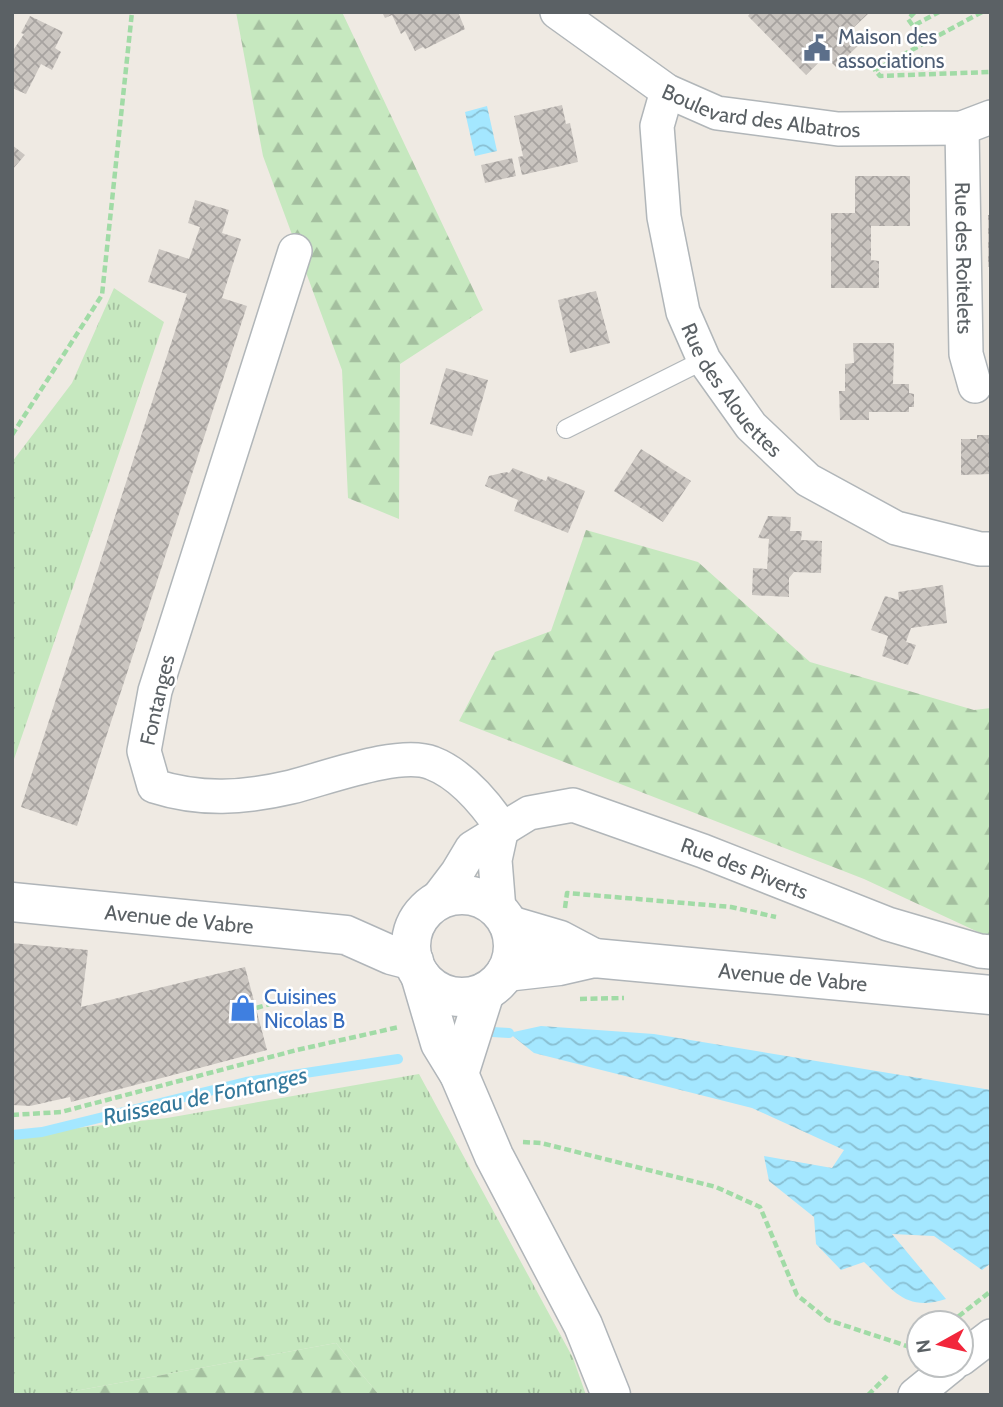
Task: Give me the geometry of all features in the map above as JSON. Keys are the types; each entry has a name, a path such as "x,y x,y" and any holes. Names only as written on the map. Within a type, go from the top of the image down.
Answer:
{"main road":[{"path":"459,1074 496,982 512,959 514,941 504,917 485,900 468,895 452,896 428,908 414,929 411,947 417,968 440,1043 459,1074 494,1156 583,1325 611,1395"},
{"name":"Avenue de Vabre","path":"12,902 346,935 417,968"},
{"name":"Avenue de Vabre","path":"346,935 428,908"},
{"name":"Avenue de Vabre","path":"504,917 560,940 594,958"},
{"name":"Avenue de Vabre","path":"496,982 594,958 991,995"},
{"path":"417,968 436,989 456,997 471,997 496,982"}],"street":[{"name":"Boulevard des Albatros","path":"557,12 667,91 717,113 838,129 976,123"},
{"name":"Rue des Alouettes","path":"667,91 657,126 664,217 683,312 704,360 751,426 808,480 896,528 980,549 991,549"},
{"name":"Rue des Roitelets","path":"975,386 966,354 976,123"},
{"name":"Fontanges","path":"295,251 155,691 144,751 154,786 182,795 218,798 288,788 396,760 430,762 451,772 489,809 502,828"},
{"name":"Rue des Piverts","path":"428,908 457,873 472,848 529,813 573,805 703,851 888,924 991,952"},
{"path":"502,828 495,860 504,917"},
{"path":"975,1348 991,1336"},
{"path":"915,1395 935,1379"}],"lane":[{"path":"566,429 704,360"}],"path":[{"path":"12,435 102,295 132,12"},
{"path":"915,12 908,19 913,26 939,12"},
{"path":"982,12 875,70 880,76 991,72"},
{"path":"560,940 567,893 731,907 784,919"},
{"path":"256,1008 305,994"},
{"path":"524,1141 716,1187 760,1207 797,1295 828,1320 905,1344"},
{"path":"968,1309 990,1292"}],"green space":[{"path":"236,12 342,12 483,310 400,364 399,519 348,498 342,370 263,156"},
{"path":"114,288 164,322 12,765 12,462 72,383"},
{"path":"586,530 698,562 810,662 974,710 991,708 991,938 864,879 459,721 495,652 551,631"},
{"path":"419,1074 573,1358 586,1395 379,1395 336,1343 53,1395 12,1395 12,1135 167,1118"},
{"path":"336,1343 379,1395 53,1395"}],"water":[{"path":"487,106 497,151 475,156 465,112"},
{"path":"541,1026 654,1034 991,1090 991,1263 982,1270 934,1236 892,1234 946,1299 919,1303 900,1296 864,1262 841,1270 816,1244 814,1217 769,1181 764,1156 832,1168 844,1150 752,1108 534,1053 509,1033"}],"building":[{"path":"382,12 458,12 465,29 425,49 423,47 415,51 405,31 401,34 392,15 385,18"},
{"name":"Maison des associations","path":"751,12 870,12 852,29 863,41 836,67 825,56 806,75 748,16"},
{"path":"30,16 63,32 55,48 61,52 52,70 41,64 26,94 12,88 12,52 24,34 21,33"},
{"path":"562,105 566,124 570,123 578,162 522,175 518,157 523,156 514,116"},
{"path":"12,145 25,155 12,170"},
{"path":"512,158 516,176 485,183 481,165"},
{"path":"855,176 910,176 910,226 871,226 871,260 879,261 879,288 831,288 831,213 855,213"},
{"path":"195,200 229,210 222,233 241,239 222,298 247,306 77,826 21,807 187,294 148,282 159,249 189,259 200,227 188,223"},
{"path":"988,215 991,215 991,267 988,267"},
{"path":"596,291 610,343 570,353 558,300"},
{"path":"853,343 894,343 893,384 909,384 909,393 914,394 914,407 909,407 909,412 869,412 869,420 840,420 839,391 845,391 845,364 854,363"},
{"path":"446,368 488,380 472,436 430,424"},
{"path":"977,435 991,435 991,474 961,475 961,439 977,439"},
{"path":"641,449 691,481 663,522 614,491"},
{"path":"513,468 546,481 548,476 585,491 568,533 514,511 518,500 485,486 489,476 509,473"},
{"path":"768,516 791,517 790,531 802,531 801,540 822,541 821,573 794,572 789,578 789,597 752,595 753,568 767,569 769,539 758,538"},
{"path":"943,585 947,623 911,628 906,642 916,645 908,665 882,656 888,636 871,630 885,596 899,600 898,592"},
{"path":"12,943 88,950 81,1007 245,967 267,1050 71,1102 70,1097 30,1106 12,1105"}],"waterway":[{"name":"Ruisseau de Fontanges","path":"492,1032 509,1033"},
{"name":"Ruisseau de Fontanges","path":"12,1135 42,1132 246,1082 398,1059"}],"place":[{"name":"Maison des associations","path":"817,48"},
{"name":"Cuisines Nicolas B","path":"243,1008"}]}
